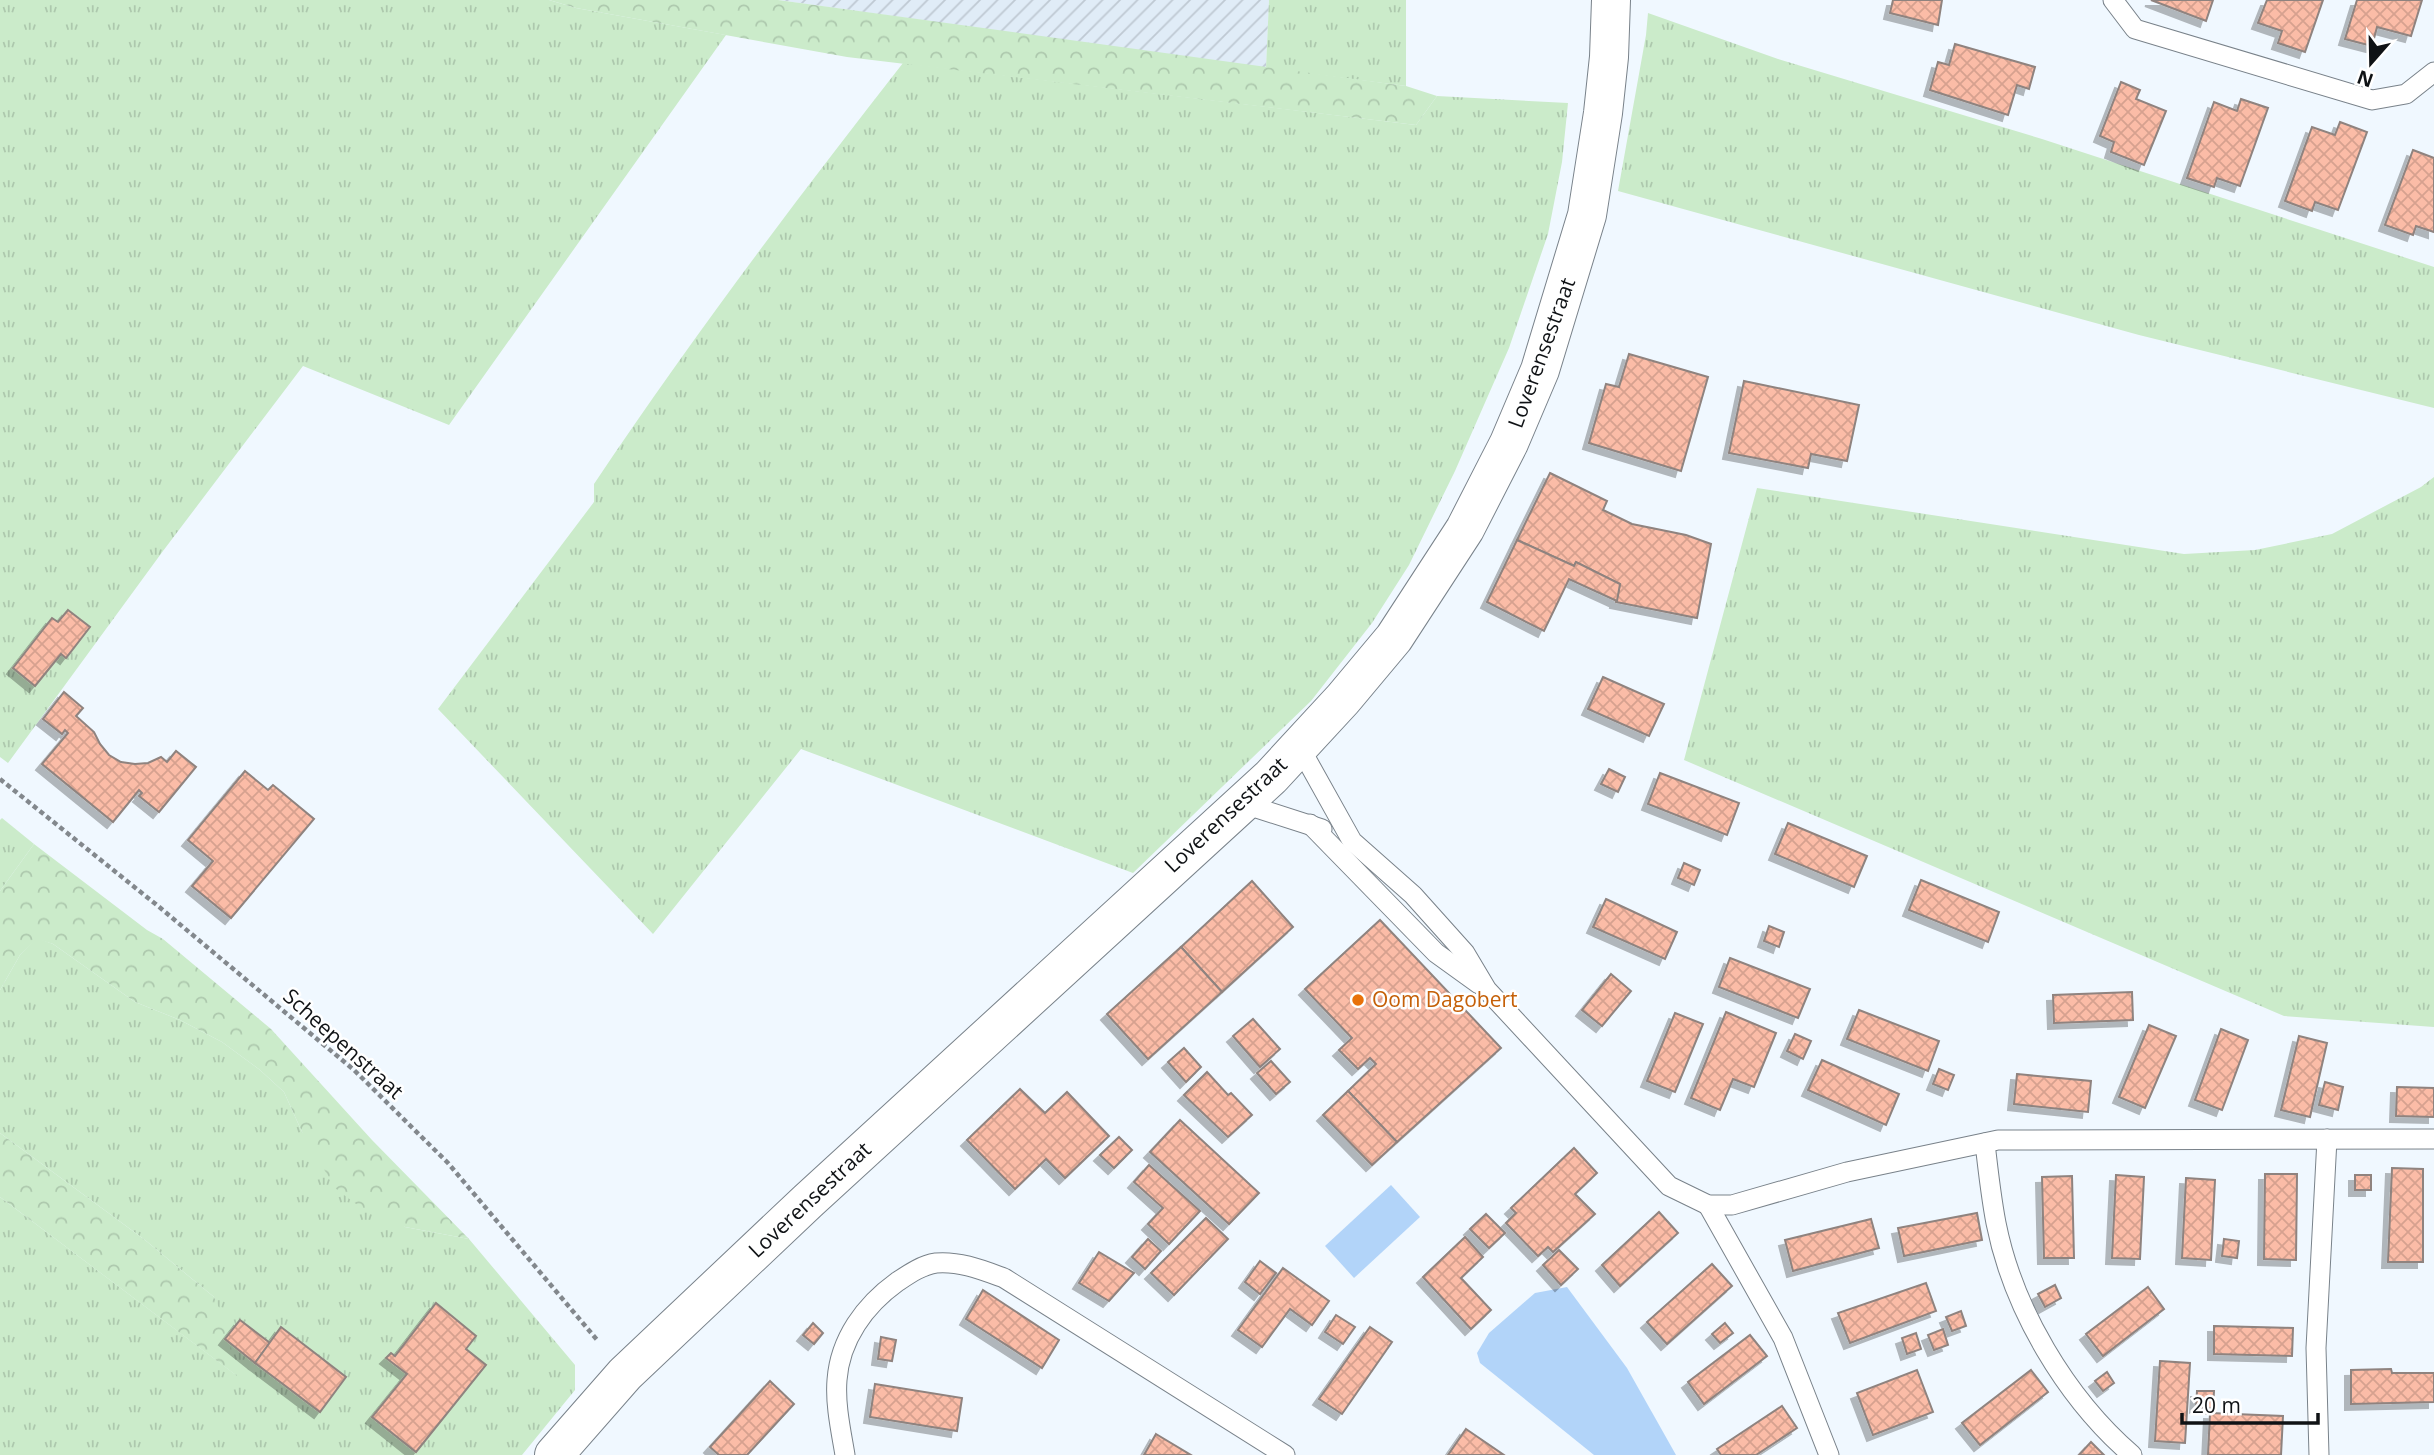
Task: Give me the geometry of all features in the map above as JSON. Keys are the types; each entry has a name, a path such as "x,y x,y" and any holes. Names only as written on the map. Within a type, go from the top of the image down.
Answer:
{"street":[{"name":"Loverensestraat","path":"554,1455 625,1374 808,1201 1270,777 1394,638 1465,529 1509,443 1541,369 1587,215 1603,113 1611,0"}],"lane":[{"path":"2113,0 2135,29 2372,100 2406,94 2434,72"},
{"path":"1300,746 1352,841"},
{"path":"1241,803 1310,824 1352,841 1413,895 1465,953 1487,990"},
{"path":"1310,824 1436,953 1487,990 1670,1186 1708,1205 1732,1205 1847,1172 1998,1140 2434,1139"},
{"path":"2319,1455 2316,1348 2327,1139"},
{"path":"1985,1143 1996,1225 2025,1309 2042,1347 2073,1392 2116,1441 2132,1455"},
{"path":"1708,1205 1783,1338 1829,1455"},
{"path":"845,1455 837,1403 837,1379 849,1339 860,1315 871,1303 913,1271 934,1264 961,1264 1004,1278 1285,1455"}],"path":[{"name":"Scheepenstraat","path":"0,779 159,906 354,1070 448,1163 625,1374"}],"shaded area":[{"path":"778,0 1269,0 1266,68"}],"green space":[{"path":"0,0 549,0 576,8 726,35 449,425 303,366 8,763 0,757"},
{"path":"549,0 778,0 1406,86 1437,96 1416,125 847,57 576,8"},
{"path":"1269,0 1406,0 1406,86 1266,68"},
{"path":"1648,13 1778,59 2042,139 2434,267 2434,408 2139,335 1618,191"},
{"path":"903,63 1416,125 1437,96 1568,103 1562,162 1548,234 1509,348 1455,471 1409,565 1372,623 1311,701 1133,873 801,749 653,934 438,709 594,502 594,484 706,323"},
{"path":"2434,477 2434,1027 2284,1016 1684,760 1757,488 2184,554 2255,550 2332,534 2421,487"},
{"path":"2,818 34,844 0,891 0,820"},
{"path":"34,844 147,930 163,939 271,1029 372,1140 469,1239 405,1227 364,1210 335,1188 302,1132 284,1092 260,1070 222,1042 180,1020 135,1002 53,944 37,939 20,955 0,990 0,891"},
{"path":"37,938 53,944 135,1002 180,1020 222,1042 260,1070 284,1092 302,1132 405,1227 469,1239 575,1365 575,1390 522,1455 0,1455 0,1197 236,1375 214,1297 145,1240 0,1133 0,990 20,955"},
{"path":"0,1133 145,1240 214,1297 226,1323 237,1376 0,1197"}],"water":[{"path":"1391,1185 1420,1217 1354,1278 1325,1246"},
{"path":"1567,1287 1627,1368 1676,1455 1594,1455 1480,1363 1477,1353 1489,1333 1535,1293"}],"building":[{"path":"1893,0 1942,0 1938,25 1890,13"},
{"path":"2151,0 2213,0 2206,21"},
{"path":"2267,0 2323,0 2305,52 2278,43 2282,31 2258,23"},
{"path":"2357,0 2422,0 2411,36 2377,27 2372,46 2345,39"},
{"path":"1955,44 2035,67 2029,89 2017,85 2008,115 1930,90 1938,62 1949,65"},
{"path":"2121,82 2140,90 2136,99 2166,111 2144,165 2111,152 2114,142 2100,136"},
{"path":"2241,99 2268,108 2240,186 2217,178 2214,187 2187,178 2214,102 2237,111"},
{"path":"2340,122 2367,132 2338,210 2315,202 2312,211 2285,201 2312,127 2335,135"},
{"path":"2413,150 2434,158 2434,232 2416,226 2413,235 2385,225"},
{"path":"1629,354 1708,377 1681,471 1589,443 1606,384 1619,387"},
{"path":"1744,381 1859,405 1847,461 1811,454 1808,468 1729,453"},
{"path":"1550,473 1607,501 1603,510 1632,524 1686,535 1711,544 1697,618 1616,602 1620,584 1576,562 1574,566 1517,540"},
{"path":"1517,540 1574,566 1576,562 1620,584 1617,601 1569,579 1544,631 1487,602"},
{"path":"68,610 90,627 66,658 61,654 35,686 13,668 52,618 58,622"},
{"path":"1603,677 1664,704 1649,736 1588,709"},
{"path":"64,692 83,708 76,716 94,732 109,755 121,762 148,763 161,757 167,762 176,751 196,767 159,812 139,796 142,793 139,790 113,822 42,764 68,733 65,730 62,734 43,719"},
{"path":"1609,769 1625,777 1618,792 1601,784"},
{"path":"245,771 268,790 273,785 314,819 231,918 192,886 213,861 188,840"},
{"path":"1660,773 1739,803 1727,835 1648,804"},
{"path":"1788,823 1867,856 1854,887 1775,854"},
{"path":"1684,863 1700,870 1694,885 1678,878"},
{"path":"1921,880 1999,912 1988,942 1909,910"},
{"path":"1252,881 1293,927 1222,992 1181,947"},
{"path":"1606,899 1677,932 1665,959 1593,927"},
{"path":"1380,920 1501,1048 1397,1142 1348,1091 1376,1064 1370,1058 1358,1069 1339,1050 1352,1038 1305,989"},
{"path":"1769,926 1784,932 1779,947 1764,941"},
{"path":"1181,947 1222,992 1148,1059 1107,1014"},
{"path":"1730,958 1810,989 1798,1018 1719,987"},
{"path":"1611,974 1631,991 1602,1026 1582,1010"},
{"path":"2132,992 2133,1020 2054,1023 2053,995"},
{"path":"1859,1010 1939,1041 1928,1071 1847,1039"},
{"path":"1726,1012 1776,1033 1754,1087 1733,1079 1720,1110 1691,1098"},
{"path":"1675,1013 1703,1024 1675,1092 1647,1081"},
{"path":"1253,1019 1280,1049 1260,1067 1233,1036"},
{"path":"2149,1025 2176,1036 2145,1108 2119,1097"},
{"path":"2221,1029 2248,1040 2222,1110 2195,1100"},
{"path":"1795,1034 1811,1041 1803,1059 1787,1051"},
{"path":"2299,1036 2327,1043 2310,1117 2281,1110"},
{"path":"1184,1048 1201,1067 1186,1082 1168,1062"},
{"path":"1822,1060 1899,1094 1886,1125 1808,1090"},
{"path":"1271,1061 1290,1082 1276,1094 1257,1073"},
{"path":"1939,1069 1954,1075 1948,1090 1933,1084"},
{"path":"1207,1072 1228,1095 1231,1093 1252,1115 1228,1137 1184,1095"},
{"path":"2017,1074 2091,1081 2088,1112 2014,1104"},
{"path":"2325,1082 2343,1087 2338,1110 2319,1105"},
{"path":"2397,1087 2434,1088 2434,1117 2396,1116"},
{"path":"1020,1089 1045,1113 1067,1092 1109,1136 1065,1178 1046,1159 1015,1189 967,1140"},
{"path":"1348,1091 1397,1142 1372,1165 1323,1115"},
{"path":"1180,1120 1259,1193 1229,1224 1150,1152"},
{"path":"1119,1137 1132,1150 1114,1168 1100,1155"},
{"path":"1574,1148 1597,1173 1575,1194 1595,1214 1553,1252 1548,1247 1538,1256 1506,1223 1516,1213 1511,1208"},
{"path":"1149,1165 1200,1211 1169,1244 1148,1224 1163,1208 1134,1182"},
{"path":"2392,1168 2423,1169 2423,1262 2388,1262"},
{"path":"2265,1174 2297,1174 2296,1260 2264,1259"},
{"path":"2116,1175 2144,1177 2140,1259 2112,1258"},
{"path":"2355,1175 2371,1175 2371,1190 2355,1190"},
{"path":"2072,1176 2074,1258 2044,1258 2042,1177"},
{"path":"2186,1178 2215,1180 2211,1260 2182,1258"},
{"path":"1659,1212 1678,1233 1620,1286 1602,1265"},
{"path":"1977,1213 1982,1240 1904,1256 1898,1228"},
{"path":"1486,1214 1505,1233 1489,1248 1470,1229"},
{"path":"1206,1218 1228,1239 1174,1295 1151,1273"},
{"path":"1871,1219 1879,1248 1793,1271 1785,1240"},
{"path":"1465,1237 1483,1257 1461,1278 1491,1310 1471,1329 1423,1277"},
{"path":"1148,1239 1161,1251 1145,1269 1132,1257"},
{"path":"2224,1239 2239,1241 2237,1258 2222,1256"},
{"path":"1559,1250 1578,1269 1561,1285 1543,1265"},
{"path":"1099,1252 1134,1273 1109,1301 1079,1283"},
{"path":"1260,1261 1276,1273 1260,1294 1245,1282"},
{"path":"1712,1264 1732,1286 1667,1344 1647,1322"},
{"path":"1283,1268 1329,1301 1312,1325 1290,1309 1262,1347 1238,1330"},
{"path":"1926,1283 1936,1311 1850,1343 1838,1313"},
{"path":"2055,1285 2061,1298 2045,1307 2038,1294"},
{"path":"2148,1287 2164,1309 2103,1356 2086,1334"},
{"path":"983,1290 1059,1340 1042,1368 966,1319"},
{"path":"436,1303 476,1336 466,1349 486,1365 416,1452 372,1417 407,1374 386,1358 391,1353 395,1356"},
{"path":"1961,1311 1966,1326 1952,1331 1946,1317"},
{"path":"1336,1315 1355,1327 1343,1344 1325,1332"},
{"path":"240,1320 270,1343 255,1363 225,1339"},
{"path":"813,1323 823,1333 814,1344 803,1335"},
{"path":"1725,1323 1733,1333 1720,1343 1712,1334"},
{"path":"2214,1326 2293,1328 2292,1356 2214,1354"},
{"path":"281,1327 346,1377 320,1412 255,1363"},
{"path":"1370,1327 1392,1342 1342,1414 1319,1399"},
{"path":"1943,1329 1948,1345 1934,1350 1928,1335"},
{"path":"1916,1333 1921,1349 1907,1354 1902,1338"},
{"path":"1750,1335 1767,1356 1704,1404 1688,1382"},
{"path":"881,1337 896,1340 892,1361 878,1359"},
{"path":"2160,1361 2190,1363 2185,1443 2155,1441"},
{"path":"2391,1369 2392,1373 2434,1373 2434,1402 2351,1404 2351,1370"},
{"path":"1917,1370 1933,1412 1873,1435 1857,1393"},
{"path":"2031,1370 2048,1392 1980,1445 1962,1423"},
{"path":"2107,1372 2114,1383 2103,1391 2095,1381"},
{"path":"770,1381 794,1404 747,1455 719,1455 710,1447"},
{"path":"875,1384 962,1398 957,1431 870,1417"},
{"path":"2197,1391 2214,1391 2213,1408 2196,1407"},
{"path":"1782,1406 1797,1428 1756,1455 1721,1455 1717,1449"},
{"path":"2210,1413 2283,1416 2281,1455 2208,1455"},
{"path":"1466,1429 1504,1455 1448,1455"},
{"path":"1156,1434 1191,1455 1144,1455"},
{"path":"2091,1442 2104,1455 2079,1455"}],"place":[{"name":"Oom Dagobert","path":"1358,1000"}]}
